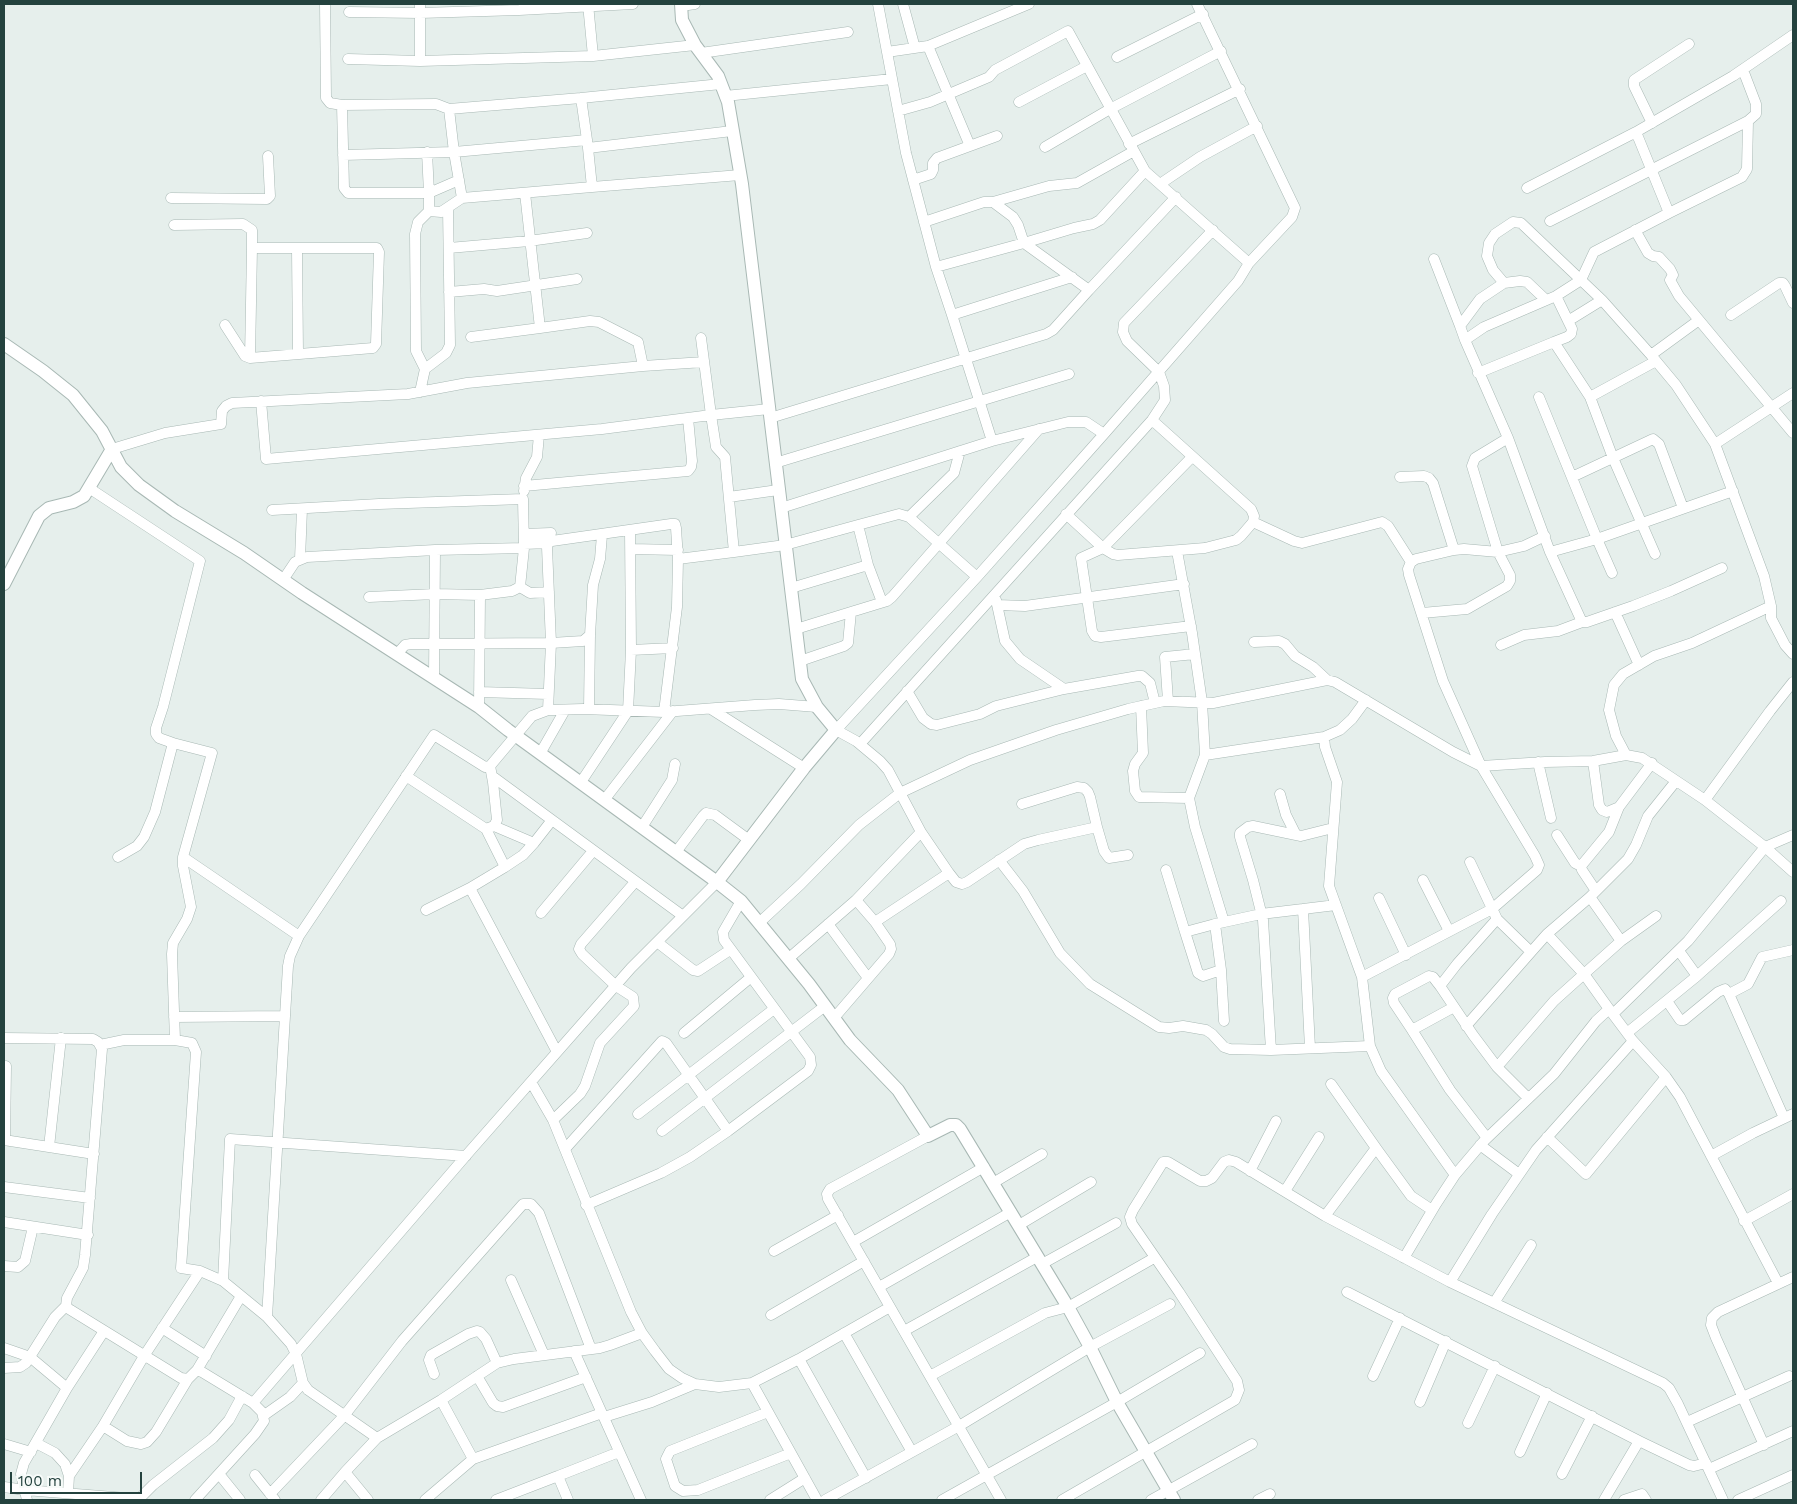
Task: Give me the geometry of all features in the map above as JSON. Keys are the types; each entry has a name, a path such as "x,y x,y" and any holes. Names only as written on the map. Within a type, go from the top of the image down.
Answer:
{"street":[{"path":"325,4 326,98 330,103 342,105 436,104 449,110 581,98 892,79"},
{"path":"349,12 420,8 634,4"},
{"path":"695,4 681,5 682,20 698,49 718,76 732,130 740,175 802,679 817,708 841,732 858,743 888,770 921,832 956,882 962,884 967,882 1024,844 1097,827"},
{"path":"878,4 913,180 936,267 992,442"},
{"path":"903,4 915,48"},
{"path":"887,52 928,46 1029,4"},
{"path":"253,1403 466,1156 616,986 717,882 804,768 841,732 1159,372 1238,281 1250,263 1292,217 1295,208 1198,4"},
{"path":"588,5 593,56"},
{"path":"420,8 420,61"},
{"path":"1117,57 1203,14"},
{"path":"898,111 930,102 989,77 995,70 1068,31 1145,171 1250,263"},
{"path":"348,59 420,61 593,56 698,49 848,32"},
{"path":"1527,188 1652,123 1743,70 1793,35"},
{"path":"1652,123 1634,86 1634,80 1689,44"},
{"path":"928,46 970,146"},
{"path":"1045,147 1110,108 1221,51"},
{"path":"1019,102 1087,66"},
{"path":"1550,221 1748,121 1756,114 1756,104 1743,70"},
{"path":"924,222 984,202 993,202 1049,186 1077,183 1131,148 1240,89"},
{"path":"581,98 592,188"},
{"path":"342,105 344,188 348,193 429,193 459,180"},
{"path":"449,110 462,198"},
{"path":"1465,340 1484,327 1556,296 1581,280 1594,252 1742,177 1747,169 1748,121"},
{"path":"1160,184 1200,156 1257,126"},
{"path":"343,155 454,152 587,144 732,130"},
{"path":"1636,132 1670,213"},
{"path":"913,180 931,174 933,164 938,158 997,136"},
{"path":"420,392 425,369 416,351 415,234 418,222 429,211 427,152"},
{"path":"171,198 267,199 270,196 268,156"},
{"path":"936,267 1093,224 1100,220 1145,171"},
{"path":"429,211 441,212 462,198 740,175"},
{"path":"525,193 540,328"},
{"path":"261,401 266,459 602,429 711,415 769,413 966,359 1046,334 1053,330 1176,197"},
{"path":"993,202 1013,217 1024,243 1090,290"},
{"path":"425,369 446,353 450,345 448,208"},
{"path":"1504,283 1493,270 1487,256 1489,243 1495,234 1513,222 1521,223 1602,300 1676,384 1715,444 1764,576 1771,606 1771,618 1785,645 1793,654"},
{"path":"174,225 243,224 252,230 250,358"},
{"path":"858,743 907,692 1152,420 1165,400 1159,372 1127,340 1123,332 1124,323 1213,230"},
{"path":"1635,230 1648,253 1660,257 1670,269 1673,275 1670,280 1679,296 1793,433"},
{"path":"448,248 529,241 587,233"},
{"path":"225,325 245,356 250,358 374,348 376,344 379,252 377,248 252,248"},
{"path":"297,249 298,354"},
{"path":"1434,259 1478,373 1508,438 1550,552 1582,622"},
{"path":"952,315 1072,277"},
{"path":"449,292 484,289 497,290 577,278"},
{"path":"1460,326 1480,299 1504,283 1527,282 1546,300"},
{"path":"1731,315 1779,282 1785,286 1793,303"},
{"path":"1478,373 1571,334 1572,329 1556,296"},
{"path":"1568,322 1602,300"},
{"path":"1590,397 1653,358 1699,320"},
{"path":"471,337 590,321 599,322 638,342 642,366"},
{"path":"702,338 716,447 725,457 734,552"},
{"path":"1554,342 1590,397 1613,458 1654,554"},
{"path":"4,344 36,365 73,395 102,431 121,468 139,485 175,511 244,553 479,707 742,901 850,1040 898,1090 928,1136"},
{"path":"4,584 31,531 43,512 84,496 112,449 165,433 221,424 222,411 232,403 420,392 467,383 704,362"},
{"path":"775,463 1069,374"},
{"path":"1715,444 1793,393"},
{"path":"1539,397 1612,572"},
{"path":"524,486 688,472 692,461 688,418"},
{"path":"1066,514 1103,548 1118,555 1205,548 1236,540 1241,536 1253,522 1254,516 1251,509 1152,420"},
{"path":"781,508 960,451 1068,422 1086,422 1104,434"},
{"path":"796,629 882,602 892,597 1038,429"},
{"path":"520,588 524,542 524,486 537,457 539,435"},
{"path":"1422,613 1467,609 1507,586 1510,581 1510,575 1498,552 1472,466 1474,458 1508,438"},
{"path":"1572,477 1650,440 1656,440 1683,508"},
{"path":"909,516 954,473 960,451"},
{"path":"1191,626 1101,637 1094,636 1081,558 1103,548 1192,457"},
{"path":"1400,477 1424,476 1433,483 1454,550"},
{"path":"89,488 200,561 156,728 156,734 159,738 212,753 183,857 184,873 191,907 187,919 173,943 171,968 175,1040"},
{"path":"729,497 778,490"},
{"path":"1550,552 1597,539 1733,491"},
{"path":"272,510 523,499"},
{"path":"300,559 302,509"},
{"path":"631,550 678,554 734,552 785,544 899,514 909,516 977,577"},
{"path":"1253,522 1294,542 1302,543 1382,522 1388,526 1411,562"},
{"path":"283,580 295,562 314,556 435,550 550,538 552,541 675,524 678,554 677,607 669,711 605,799"},
{"path":"858,525 868,565 882,602"},
{"path":"581,782 628,711 631,650 630,530"},
{"path":"589,709 593,585 600,559 602,535"},
{"path":"1362,978 1492,909 1538,870 1538,865 1481,766 1443,681 1408,575 1408,569 1411,562 1454,550 1498,552 1524,546 1545,536"},
{"path":"548,710 551,642 547,547 550,538"},
{"path":"434,678 435,550"},
{"path":"1177,551 1191,626 1202,702 1205,755 1189,798 1219,923 1224,1021"},
{"path":"791,588 868,565"},
{"path":"1500,645 1524,635 1558,631 1587,622 1671,591 1722,568"},
{"path":"997,606 1016,607 1184,584"},
{"path":"369,597 435,594 480,595 512,591 520,588 530,593 549,592"},
{"path":"994,594 1006,640 1020,658 1064,688"},
{"path":"479,707 480,595"},
{"path":"1626,755 1616,736 1609,710 1614,685 1623,674 1654,656 1692,643 1771,606"},
{"path":"800,662 848,643 851,612"},
{"path":"1615,612 1639,665"},
{"path":"397,654 405,645 583,641 590,635"},
{"path":"1254,642 1279,641 1285,644 1295,656 1327,680"},
{"path":"631,650 673,648"},
{"path":"1168,701 1165,657 1195,654"},
{"path":"907,692 923,718 937,726 980,714 996,706 1064,688 1099,681 1142,676 1150,683 1155,703"},
{"path":"759,923 801,884 859,825 900,793 970,760 1056,730 1141,706 1168,701 1213,703 1327,680 1335,682 1453,752 1481,766 1593,761 1626,755 1642,758 1705,800 1765,847 1793,872"},
{"path":"1705,800 1770,710 1793,682"},
{"path":"479,692 548,694"},
{"path":"1205,755 1324,737 1340,730 1352,719 1366,700"},
{"path":"490,828 497,820 491,771 532,716 548,710 669,711 763,704 817,708"},
{"path":"1141,706 1144,753 1135,764 1133,771 1135,791 1139,797 1189,798"},
{"path":"711,708 804,768"},
{"path":"541,752 565,710"},
{"path":"268,1317 289,961 300,936 434,735 491,771 593,851 683,916"},
{"path":"1324,737 1325,747 1337,782 1329,886 1362,978 1370,1046 1381,1071 1455,1175"},
{"path":"118,857 137,846 150,826 173,743"},
{"path":"1593,761 1599,805 1602,810 1607,812 1619,807"},
{"path":"1538,762 1551,818"},
{"path":"1581,866 1609,832 1619,807 1652,763"},
{"path":"642,827 672,780 675,764"},
{"path":"406,776 490,828 534,843"},
{"path":"1466,1026 1547,934 1593,894 1628,858 1636,845 1648,816 1676,781"},
{"path":"1022,804 1077,787 1084,788 1090,797 1104,851 1109,858 1128,855"},
{"path":"1280,794 1286,815 1296,835"},
{"path":"676,852 706,813 715,815 749,840"},
{"path":"426,910 470,888 523,855 552,820"},
{"path":"1271,1050 1261,914 1240,833 1248,826 1296,835 1306,835 1333,828"},
{"path":"490,828 506,867"},
{"path":"788,959 856,900 921,832"},
{"path":"1557,835 1575,863 1581,866 1593,894 1621,941"},
{"path":"1404,1258 1455,1175 1483,1142 1554,1074 1596,1021 1611,1012 1679,951 1765,847 1793,835"},
{"path":"541,913 593,851"},
{"path":"183,857 300,936"},
{"path":"999,860 1023,891 1060,953 1090,984 1158,1027 1183,1026 1206,1030 1230,1049 1271,1050 1370,1046"},
{"path":"1470,862 1497,919 1531,952"},
{"path":"1166,870 1198,973 1200,976 1221,970"},
{"path":"875,922 949,873"},
{"path":"1424,880 1449,931"},
{"path":"553,1120 580,1094 589,1078 596,1049 634,1006 633,997 616,986 579,949 581,944 635,882"},
{"path":"470,888 558,1052"},
{"path":"1379,898 1406,954"},
{"path":"834,1018 889,954 891,949 890,944 875,922 856,900"},
{"path":"586,1205 676,1166 728,1131 808,1071 810,1057 750,978 722,936 742,901"},
{"path":"1450,1282 1492,1214 1536,1150 1630,1037 1666,1001 1781,901"},
{"path":"1185,932 1261,914 1336,905"},
{"path":"1303,909 1310,1048"},
{"path":"1497,1067 1554,1001 1621,941 1656,916"},
{"path":"1440,986 1497,919"},
{"path":"828,924 868,978"},
{"path":"1547,934 1584,974 1630,1037 1666,1077 1680,1097 1778,1283"},
{"path":"657,942 693,970 698,971 730,950"},
{"path":"1729,994 1748,984 1762,957 1793,950"},
{"path":"1679,951 1697,976"},
{"path":"1519,1174 1483,1142 1394,1003 1393,998 1396,994 1429,976 1433,977 1466,1026 1497,1067 1528,1098"},
{"path":"684,1033 750,978"},
{"path":"1666,1001 1680,1020 1684,1020 1722,989 1725,989 1788,1116 1753,1132 1711,1156"},
{"path":"662,1131 825,1006"},
{"path":"1412,1030 1454,1007"},
{"path":"638,1114 688,1073 774,1009"},
{"path":"174,1018 286,1016"},
{"path":"4,1038 93,1039 100,1045 102,1054 88,1235 83,1268 67,1298 66,1306 55,1317 30,1357 20,1367 4,1368"},
{"path":"49,1147 61,1038"},
{"path":"100,1045 124,1040 175,1040 192,1043 196,1052 181,1268 200,1270 223,1281 268,1317 291,1344 296,1354 302,1382 308,1390 377,1438"},
{"path":"565,1149 662,1041 666,1043 728,1131"},
{"path":"6,1066 4,1140 94,1154"},
{"path":"1547,1137 1586,1174 1666,1077"},
{"path":"531,1082 553,1120 631,1312 642,1333 669,1369 682,1378 695,1384 719,1387 752,1383 890,1307"},
{"path":"1331,1084 1411,1196 1432,1210"},
{"path":"1250,1171 1276,1121"},
{"path":"1000,1500 828,1200 827,1194 830,1189 950,1125 956,1125 960,1129 1068,1307 1117,1402 1171,1495"},
{"path":"1285,1191 1319,1137"},
{"path":"223,1281 230,1139 466,1156"},
{"path":"1325,1216 1376,1148"},
{"path":"993,1183 1042,1154"},
{"path":"1062,1500 1235,1400 1240,1390 1237,1382 1179,1292 1132,1224 1130,1217 1132,1210 1162,1162 1168,1162 1200,1181 1206,1181 1212,1178 1224,1162 1229,1160 1236,1162 1325,1216 1450,1282 1663,1383 1669,1388 1687,1422 1723,1500"},
{"path":"853,1242 984,1167"},
{"path":"1019,1225 1091,1182"},
{"path":"4,1187 90,1198"},
{"path":"1744,1221 1793,1194"},
{"path":"255,1475 272,1497 344,1416 409,1334 519,1208 528,1203 535,1207 539,1213 591,1348"},
{"path":"879,1287 1011,1212"},
{"path":"774,1250 838,1215"},
{"path":"4,1222 88,1235"},
{"path":"904,1331 1116,1223"},
{"path":"4,1266 18,1267 25,1261 33,1227"},
{"path":"1494,1303 1532,1245"},
{"path":"930,1376 1045,1313 1068,1307 1154,1258"},
{"path":"772,1315 864,1260"},
{"path":"69,1476 103,1426 144,1356 200,1270"},
{"path":"1764,1445 1716,1338 1711,1325 1712,1318 1718,1312 1793,1277"},
{"path":"511,1280 544,1355"},
{"path":"1347,1292 1689,1466 1707,1466 1764,1445 1793,1431"},
{"path":"103,1426 128,1442 141,1444 147,1442 156,1432 188,1379 197,1370 241,1296"},
{"path":"826,1500 959,1426 1090,1347 1170,1304"},
{"path":"66,1306 144,1356 181,1378 188,1379"},
{"path":"1373,1376 1400,1318"},
{"path":"162,1328 206,1356"},
{"path":"26,1495 21,1469 67,1388 104,1331"},
{"path":"434,1374 429,1360 431,1355 473,1332 480,1332 483,1335 497,1363"},
{"path":"321,1500 377,1438 441,1400 497,1363 610,1345 642,1333"},
{"path":"844,1333 912,1452"},
{"path":"1420,1402 1446,1341"},
{"path":"4,1348 30,1357 67,1388"},
{"path":"574,1351 642,1500"},
{"path":"942,1500 1117,1402 1200,1352"},
{"path":"798,1359 866,1478"},
{"path":"1468,1424 1495,1366"},
{"path":"195,1500 264,1421 260,1410 253,1403 197,1370"},
{"path":"477,1376 494,1403 503,1407 586,1377"},
{"path":"1687,1422 1789,1376"},
{"path":"263,1416 290,1397 302,1382"},
{"path":"752,1383 817,1500"},
{"path":"433,1498 473,1459 603,1415 652,1402 695,1384"},
{"path":"1520,1452 1547,1393"},
{"path":"4,1487 26,1495 68,1493 139,1500 153,1485 213,1438 229,1420 242,1396"},
{"path":"441,1400 473,1459"},
{"path":"768,1412 670,1451 666,1459 675,1486 683,1491 698,1490 791,1453"},
{"path":"1562,1474 1592,1416"},
{"path":"1604,1500 1639,1441"},
{"path":"4,1444 33,1447 62,1459 69,1476 68,1493"},
{"path":"1150,1500 1171,1495 1252,1444"},
{"path":"496,1500 619,1452"},
{"path":"345,1472 368,1500"},
{"path":"219,1474 240,1500"},
{"path":"1738,1500 1793,1475"},
{"path":"558,1476 568,1500"},
{"path":"770,1500 805,1478"},
{"path":"1258,1500 1270,1494"},
{"path":"1624,1500 1642,1494 1646,1500"}]}
